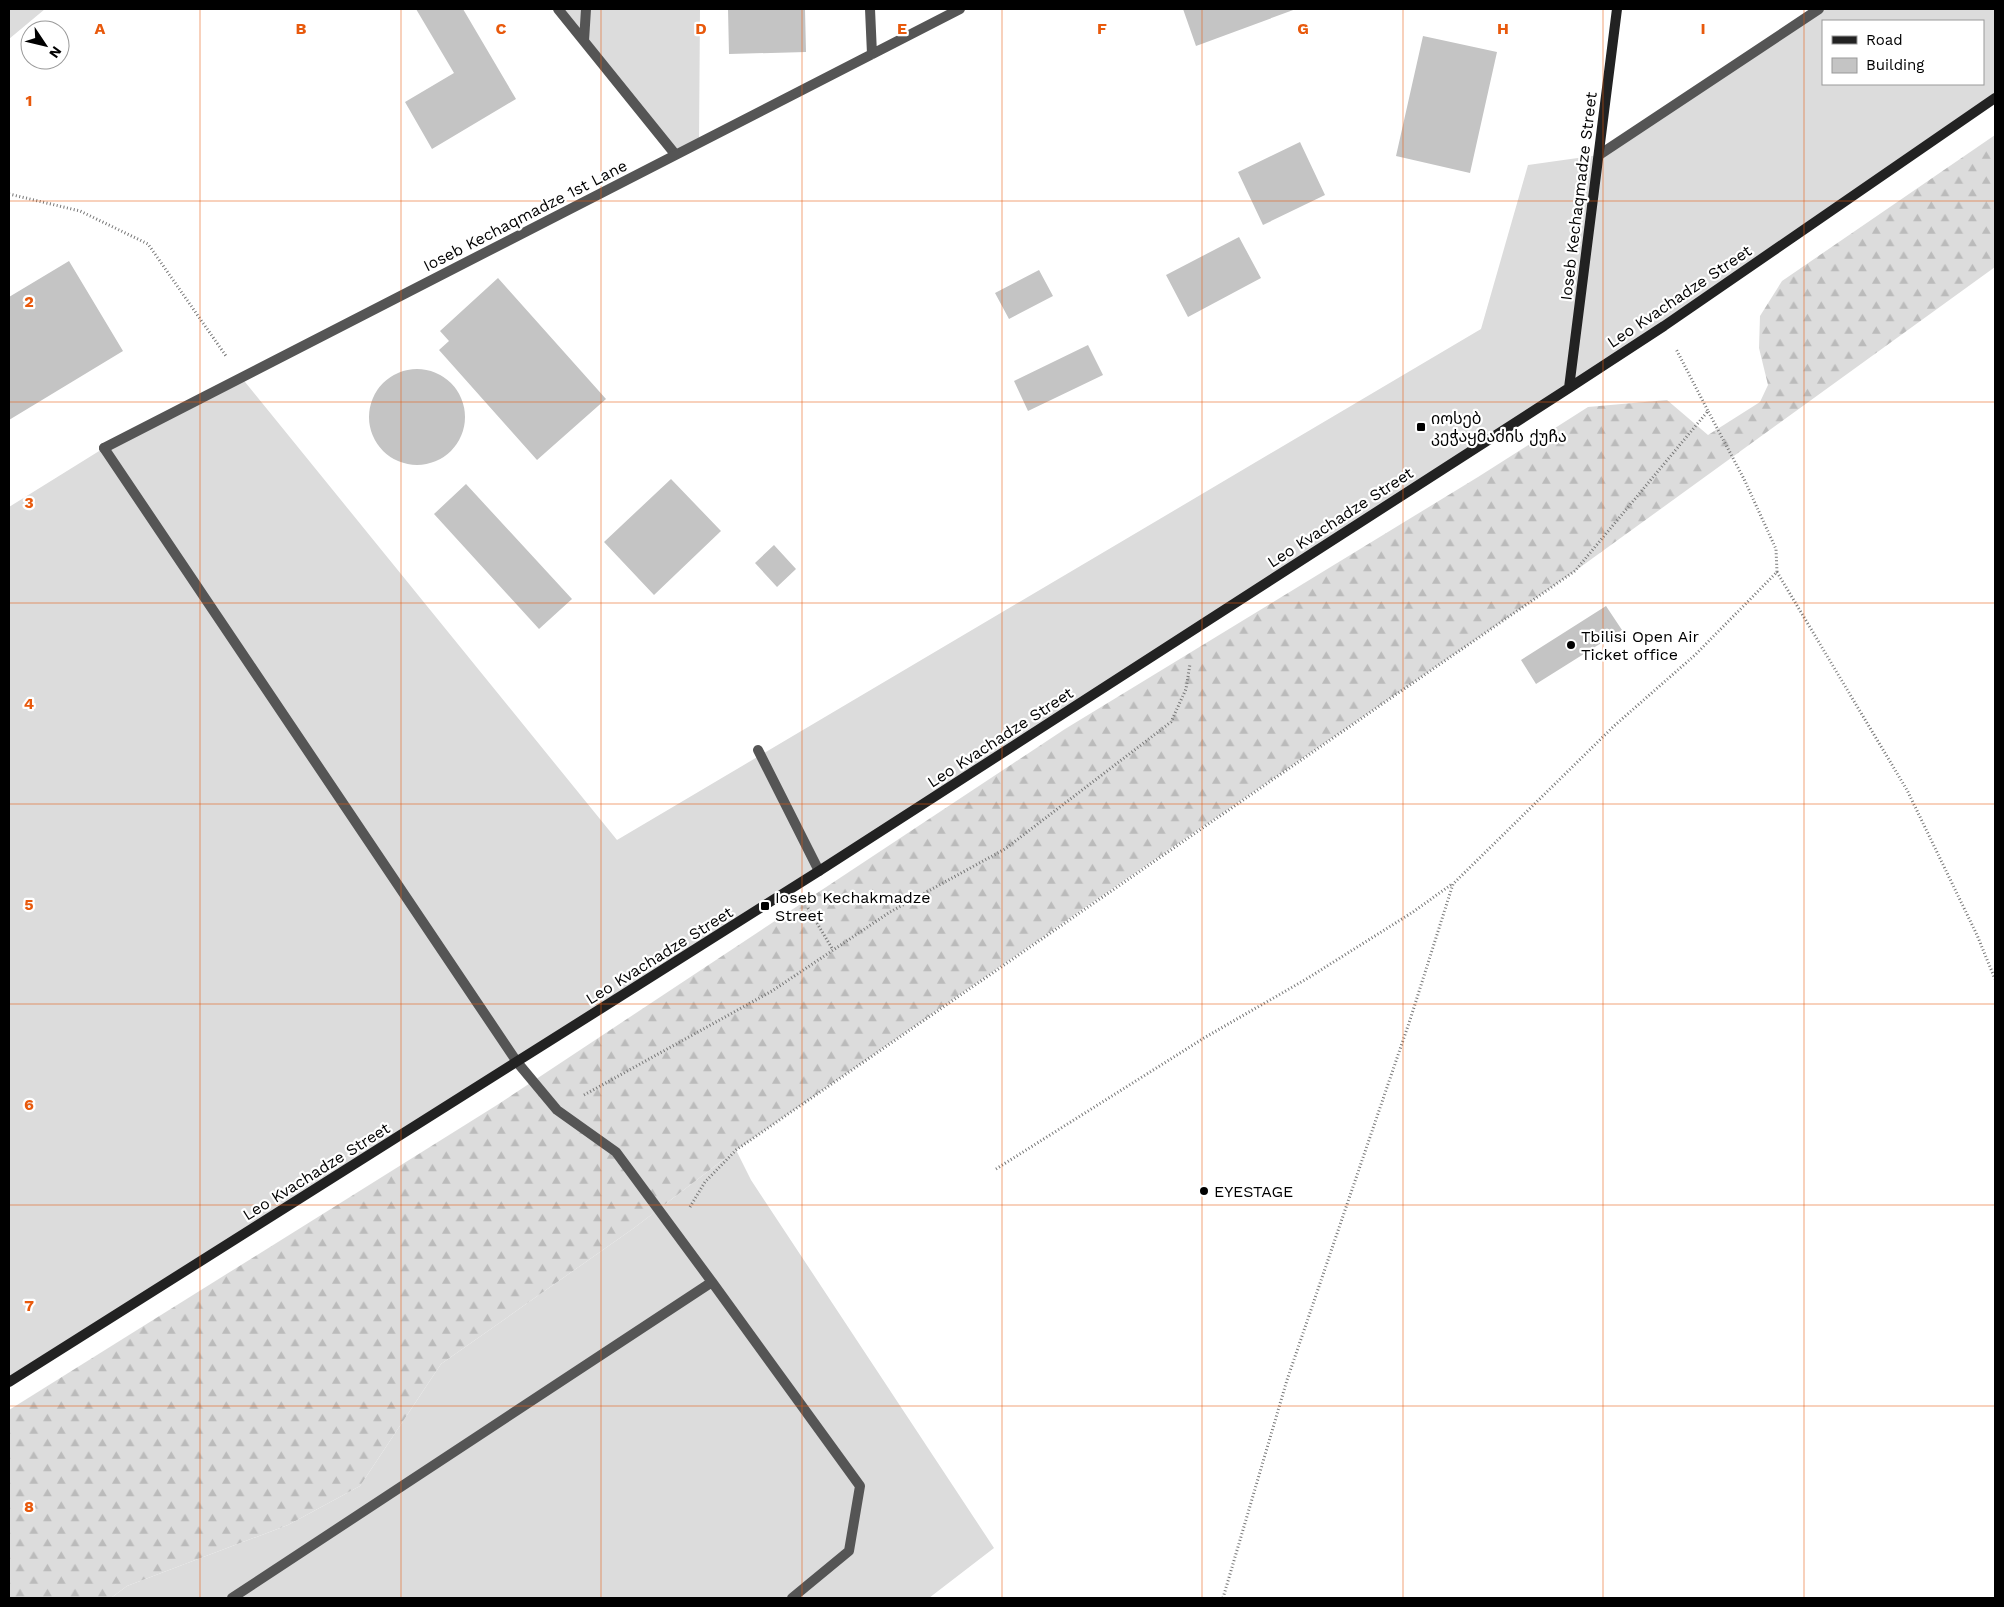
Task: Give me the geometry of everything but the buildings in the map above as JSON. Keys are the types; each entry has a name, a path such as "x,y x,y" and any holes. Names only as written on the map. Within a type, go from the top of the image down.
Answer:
{"main road":[{"name":"Ioseb Kechaqmadze Street","path":"1569,388 1617,9"},
{"name":"Leo Kvachadze Street","path":"9,1382 819,871 1569,388 1664,326 1995,98"}],"street":[{"path":"558,9 675,154"},
{"path":"584,40 586,9"},
{"path":"870,9 872,54"},
{"name":"Ioseb Kechaqmadze 1st Lane","path":"517,1062 104,448 960,9"},
{"path":"1599,155 1819,9"},
{"path":"758,750 819,871"},
{"path":"517,1062 557,1110 616,1152 860,1486 849,1552 792,1598"},
{"path":"232,1598 712,1282"}],"path":[{"path":"9,194 80,211 148,244 241,377"},
{"path":"1664,326 1744,479 1776,550 1777,572 1907,790 1977,935 1995,979"},
{"path":"684,1244 689,1209 705,1182 736,1150 1575,571 1708,411"},
{"path":"996,1170 1204,1038 1308,978 1414,912 1453,884 1614,726 1695,655 1777,572"},
{"path":"557,1110 772,991 890,912 1005,849 1171,722 1186,689 1195,629"},
{"path":"1223,1598 1287,1380 1410,1020 1453,884"},
{"path":"795,886 833,950"}],"green space":[{"path":"9,9 45,9 32,20 20,20 20,30 9,39"},
{"path":"558,9 700,9 699,142 675,154"},
{"path":"1819,9 1995,9 1995,98 1569,388 9,1382 9,507 104,448 241,377 617,840 1481,329 1528,165 1599,155"},
{"path":"1995,135 1995,267 1575,571 736,1150 634,1228 441,1364 360,1486 288,1525 127,1586 111,1598 9,1598 9,1410 497,1105 1065,729 1478,477 1588,407 1667,400 1708,435 1760,402 1768,385 1759,348 1760,316 1782,281"},
{"path":"736,1150 751,1180 994,1548 929,1598 111,1598 127,1586 288,1525 360,1486 441,1364 634,1228"}],"place":[{"name":"იოსებ კეჭაყმაძის ქუჩა","path":"1421,427"},
{"name":"Tbilisi Open Air Ticket office","path":"1571,645"},
{"name":"Ioseb Kechakmadze Street","path":"765,906"},
{"name":"EYESTAGE","path":"1204,1191"}]}
